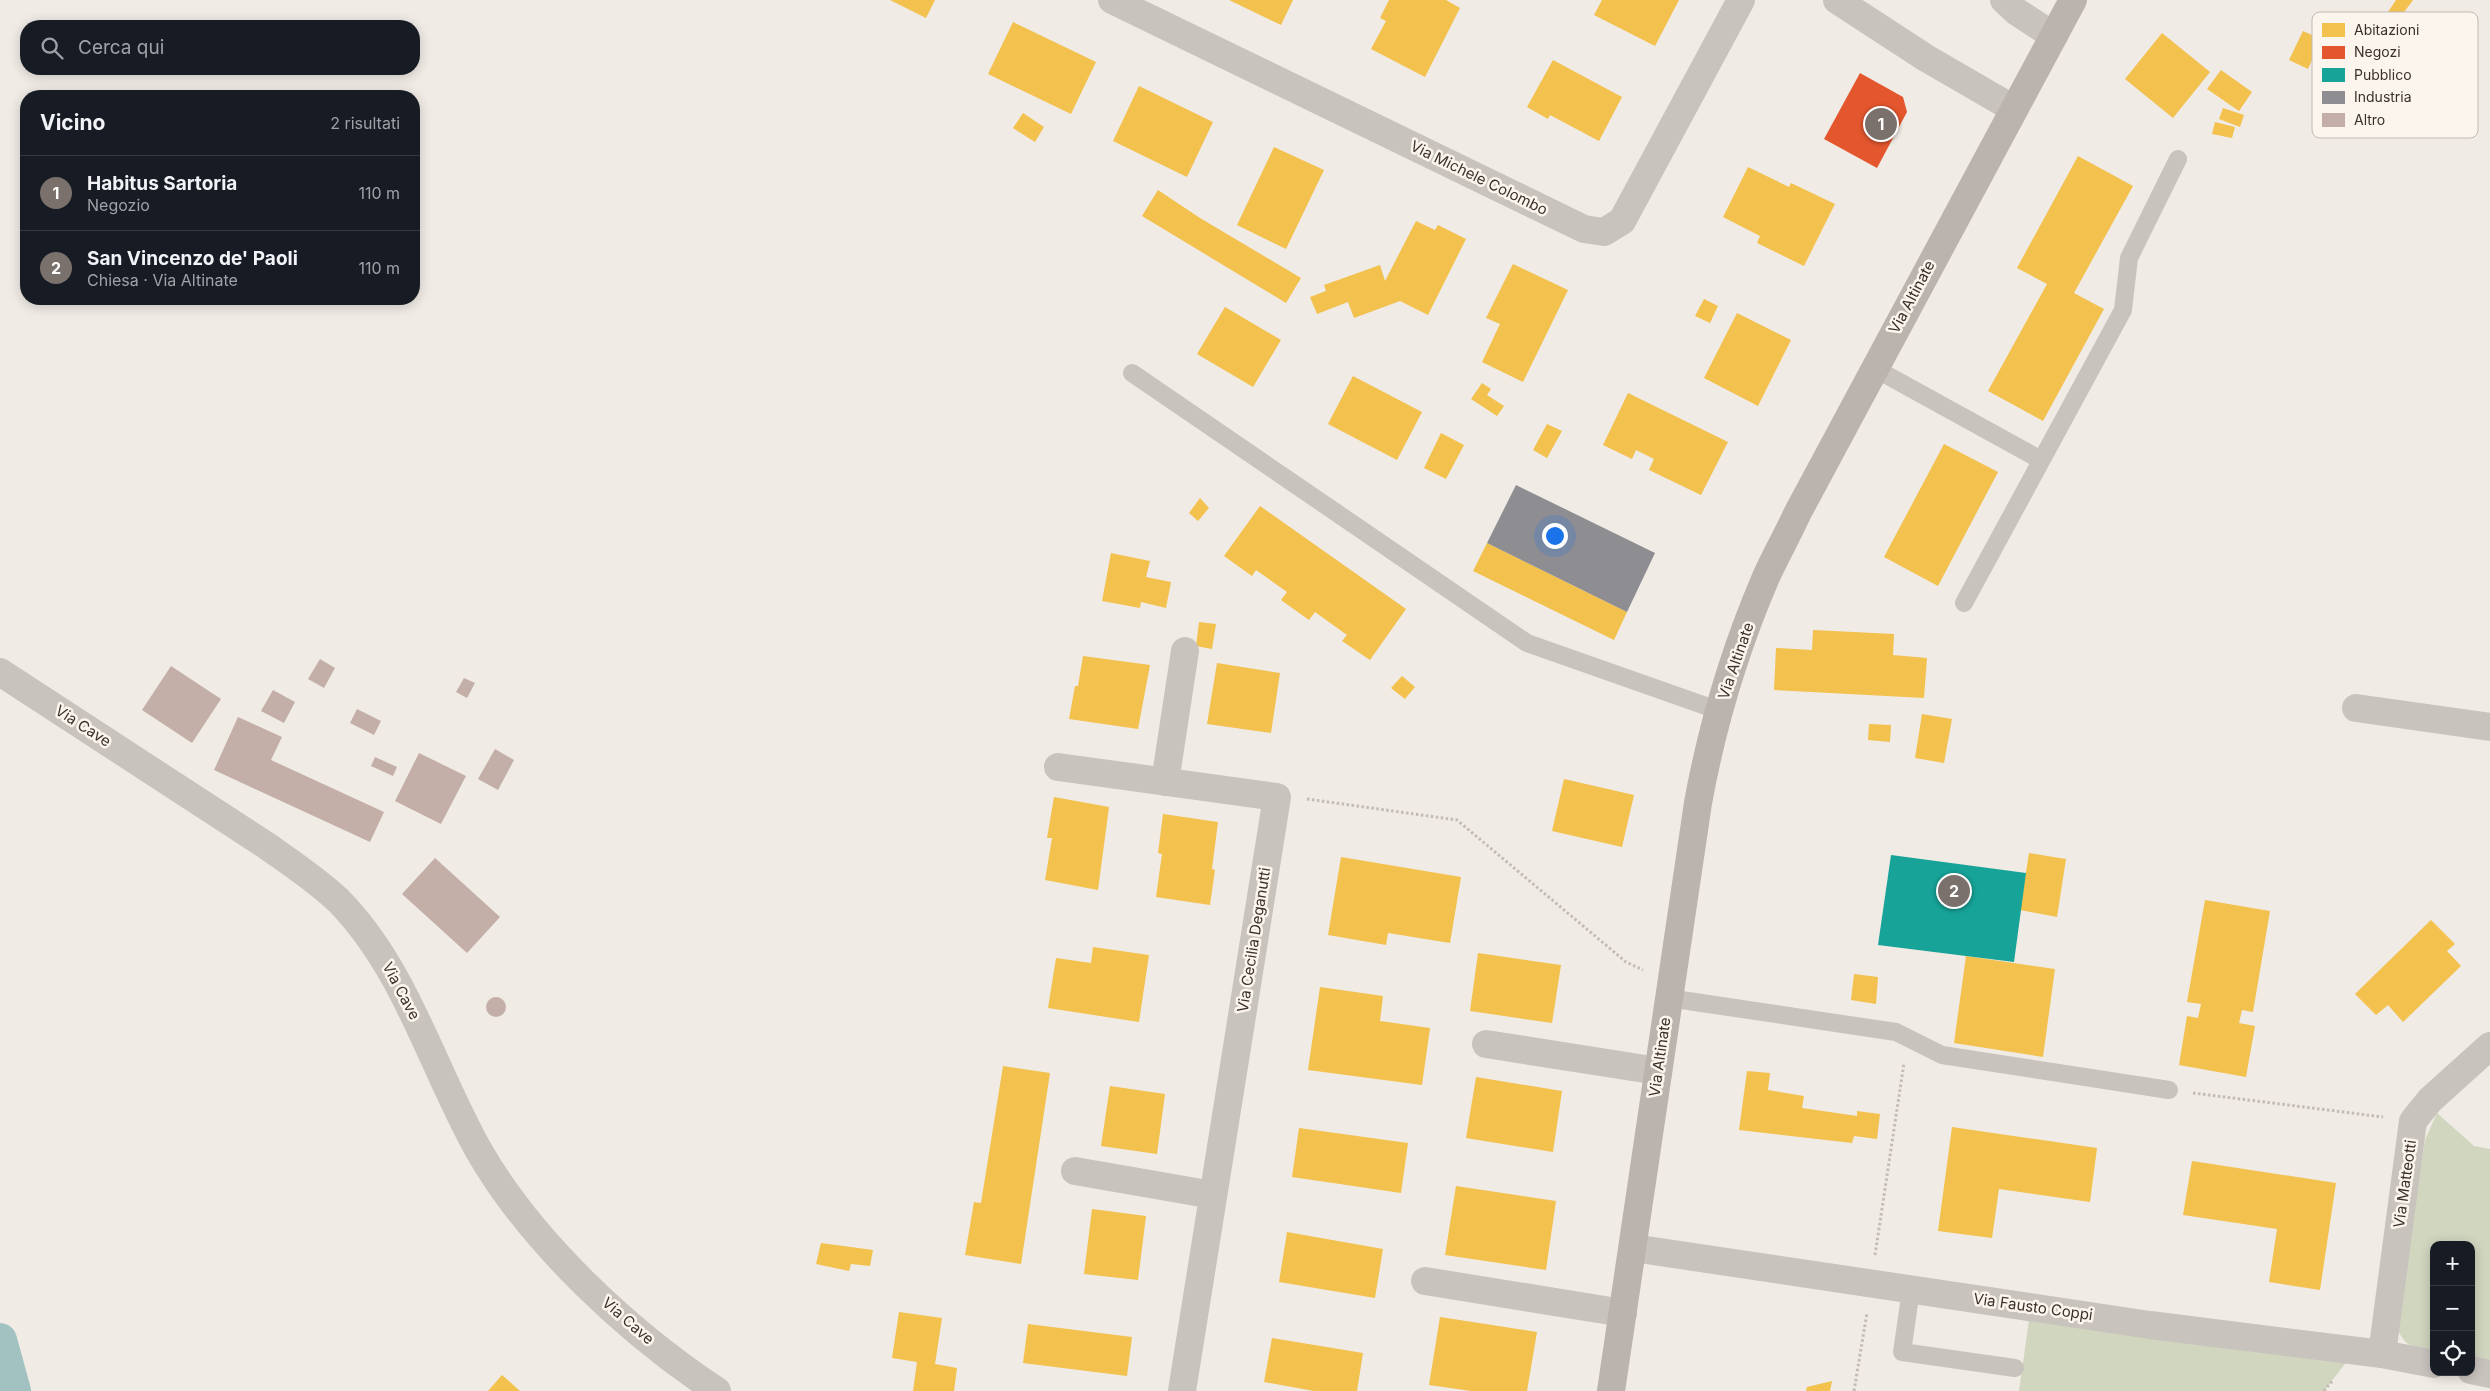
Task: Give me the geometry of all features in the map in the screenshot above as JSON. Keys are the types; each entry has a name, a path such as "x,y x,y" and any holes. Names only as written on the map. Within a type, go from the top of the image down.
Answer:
{"street":[{"name":"Via Michele Colombo","path":"1112,0 1584,229 1604,232 1622,221 1742,0"},
{"path":"1836,0 1926,58 2014,109"},
{"path":"2004,0 2017,12 2054,36"},
{"name":"Via Altinate","path":"1611,1391 1698,803 1708,752 1720,711 1766,577 1874,368 2072,0"},
{"path":"1165,782 1185,651"},
{"name":"Via Cave","path":"0,672 267,846 304,872 338,901 379,952 399,986 461,1116 480,1152 500,1183 564,1260 610,1308 655,1345 717,1391"},
{"path":"2356,708 2490,727"},
{"path":"1058,767 1277,797"},
{"name":"Via Cecilia Deganutti","path":"1182,1391 1277,797"},
{"path":"1486,1044 1658,1071"},
{"name":"Via Matteotti","path":"2382,1354 2414,1121 2430,1100 2490,1046"},
{"path":"1075,1171 1213,1195"},
{"name":"Via Fausto Coppi","path":"1633,1248 2150,1325 2382,1354 2430,1363"},
{"path":"1425,1281 1623,1313"},
{"path":"2475,1371 2490,1374"}],"lane":[{"path":"1964,603 2123,310 2129,258 2178,158"},
{"path":"1874,368 2041,460"},
{"path":"1132,372 1527,643 1720,711"},
{"path":"1668,998 1896,1032 1942,1055 2169,1090"},
{"path":"1911,1290 1902,1352 2015,1368"}],"path":[{"path":"1277,797 1327,800 1457,820 1626,962 1644,970"},
{"path":"1874,1260 1908,1037"},
{"path":"2169,1090 2414,1121"},
{"path":"1854,1391 1868,1306"}],"green space":[{"path":"2437,1113 2474,1146 2490,1149 2490,1362 2475,1360 2475,1241 2430,1241 2430,1350 2414,1347 2405,1341 2396,1323 2425,1140"},
{"path":"2031,1306 2355,1351 2324,1391 2019,1391"}],"building: Abitazioni":[{"path":"890,0 935,0 926,18"},
{"path":"1229,0 1293,0 1281,25"},
{"path":"1389,0 1446,0 1460,8 1425,77 1371,49 1386,21 1380,18"},
{"path":"1602,0 1679,0 1655,46 1594,15"},
{"path":"2396,0 2413,0 2404,12 2388,12"},
{"path":"1013,22 1096,62 1071,114 988,74"},
{"path":"2303,31 2312,35 2312,60 2308,69 2289,60"},
{"path":"2162,33 2210,72 2173,118 2125,79"},
{"path":"1553,60 1622,97 1599,141 1550,115 1548,119 1527,107"},
{"path":"2221,70 2252,92 2239,111 2207,89"},
{"path":"1139,86 1213,122 1187,177 1113,141"},
{"path":"2223,108 2244,115 2240,127 2219,119"},
{"path":"1023,113 1044,127 1035,142 1013,128"},
{"path":"2215,122 2235,127 2232,138 2212,134"},
{"path":"1274,147 1324,170 1286,249 1237,225"},
{"path":"2078,156 2133,186 2074,293 2104,309 2043,421 1988,391 2047,284 2017,268"},
{"path":"1748,167 1789,187 1791,183 1835,204 1804,266 1757,243 1760,236 1723,217"},
{"path":"1158,190 1200,218 1301,278 1286,303 1142,216"},
{"path":"1416,221 1435,230 1438,225 1466,239 1428,315 1400,301 1354,318 1348,302 1317,314 1310,297 1326,291 1324,285 1380,265 1385,281"},
{"path":"1513,264 1568,290 1523,382 1482,362 1500,324 1486,318"},
{"path":"1704,299 1718,306 1710,323 1695,316"},
{"path":"1225,307 1281,340 1253,387 1197,354"},
{"path":"1737,313 1791,340 1758,406 1704,378"},
{"path":"1353,376 1422,412 1397,460 1328,424"},
{"path":"1482,383 1491,389 1487,395 1504,406 1497,416 1471,399"},
{"path":"1628,393 1728,442 1701,495 1649,470 1654,459 1636,450 1632,459 1603,445"},
{"path":"1547,424 1562,431 1547,458 1533,450"},
{"path":"1441,433 1464,445 1446,479 1424,468"},
{"path":"1944,444 1998,472 1938,586 1884,557"},
{"path":"1200,498 1209,508 1198,521 1189,513"},
{"path":"1260,506 1406,609 1370,660 1342,641 1347,635 1315,612 1309,620 1281,600 1287,592 1256,570 1252,576 1224,556"},
{"path":"1487,543 1627,612 1614,640 1473,571"},
{"path":"1111,553 1150,561 1146,577 1171,582 1166,608 1141,602 1140,608 1102,601"},
{"path":"1199,622 1216,624 1212,649 1196,646"},
{"path":"1813,630 1894,634 1893,655 1927,658 1924,698 1774,690 1776,648 1812,650"},
{"path":"1083,656 1150,665 1138,729 1069,719 1075,686 1078,686"},
{"path":"1217,663 1280,673 1271,733 1207,724"},
{"path":"1402,676 1415,687 1405,699 1391,688"},
{"path":"1922,714 1952,719 1944,763 1915,758"},
{"path":"1869,724 1891,725 1890,742 1868,740"},
{"path":"1564,779 1634,795 1622,847 1552,831"},
{"path":"1054,797 1109,807 1098,890 1045,880 1052,838 1047,838"},
{"path":"1163,814 1218,822 1212,869 1215,870 1210,905 1156,897 1162,854 1158,853"},
{"path":"2029,853 2066,859 2057,917 2020,910"},
{"path":"1341,857 1461,877 1450,943 1388,933 1386,945 1328,935"},
{"path":"2205,900 2270,911 2253,1012 2242,1010 2239,1023 2255,1026 2246,1077 2179,1065 2187,1016 2198,1018 2201,1004 2187,1002"},
{"path":"2431,920 2455,944 2447,951 2461,966 2403,1022 2388,1005 2376,1015 2355,994"},
{"path":"1093,947 1149,955 1139,1022 1048,1008 1056,958 1091,963"},
{"path":"1478,953 1561,965 1552,1023 1470,1011"},
{"path":"1966,956 2055,969 2043,1057 1954,1043"},
{"path":"1854,974 1878,977 1876,1004 1851,1000"},
{"path":"1320,987 1383,996 1380,1021 1430,1028 1422,1085 1308,1070"},
{"path":"1003,1066 1050,1073 1021,1264 965,1255 974,1202 981,1203"},
{"path":"1747,1071 1770,1073 1768,1090 1804,1096 1802,1108 1857,1116 1857,1111 1880,1114 1877,1139 1854,1136 1852,1143 1739,1130"},
{"path":"1476,1077 1562,1091 1553,1152 1466,1138"},
{"path":"1110,1086 1165,1094 1157,1154 1101,1146"},
{"path":"1952,1127 2097,1148 2090,1202 1999,1189 1992,1238 1938,1231"},
{"path":"1299,1128 1408,1143 1401,1193 1292,1177"},
{"path":"2192,1161 2336,1183 2320,1290 2269,1282 2277,1229 2183,1215"},
{"path":"1456,1186 1556,1201 1546,1270 1445,1255"},
{"path":"1092,1209 1146,1216 1138,1280 1084,1274"},
{"path":"1287,1232 1383,1249 1375,1298 1279,1282"},
{"path":"821,1243 873,1250 870,1266 851,1264 849,1271 816,1264"},
{"path":"899,1312 942,1318 935,1364 957,1368 954,1391 913,1391 917,1362 892,1358"},
{"path":"1440,1317 1537,1332 1527,1391 1471,1391 1429,1385"},
{"path":"1028,1324 1132,1337 1127,1376 1023,1363"},
{"path":"1272,1338 1363,1353 1357,1391 1314,1391 1264,1382"},
{"path":"502,1375 520,1391 488,1391"},
{"path":"1832,1381 1830,1391 1806,1391 1807,1387"}],"building: Negozi":[{"path":"1860,73 1903,97 1907,112 1877,168 1824,139"}],"building: Pubblico":[{"path":"1891,855 2026,873 2014,962 1878,945"}],"building: Industria":[{"path":"1516,485 1655,553 1627,612 1487,543"}],"building: Altro":[{"path":"320,659 335,668 324,688 308,679"},
{"path":"171,666 221,699 192,743 142,710"},
{"path":"464,678 475,683 467,698 456,692"},
{"path":"273,690 295,702 284,723 261,711"},
{"path":"357,709 381,721 374,735 350,723"},
{"path":"238,717 282,737 271,760 384,812 370,842 214,770"},
{"path":"495,749 514,760 498,790 478,779"},
{"path":"419,753 466,776 441,824 395,801"},
{"path":"375,757 397,767 393,776 371,766"},
{"path":"435,858 500,917 467,953 402,894"},
{"path":"496,997 503,1000 506,1007 503,1014 496,1017 489,1014 486,1007 489,1000"}],"waterway":[{"path":"0,1340 14,1391"}],"place":[{"name":"Habitus Sartoria","path":"1881,124"},
{"name":"San Vincenzo de' Paoli","path":"1954,891"}]}
